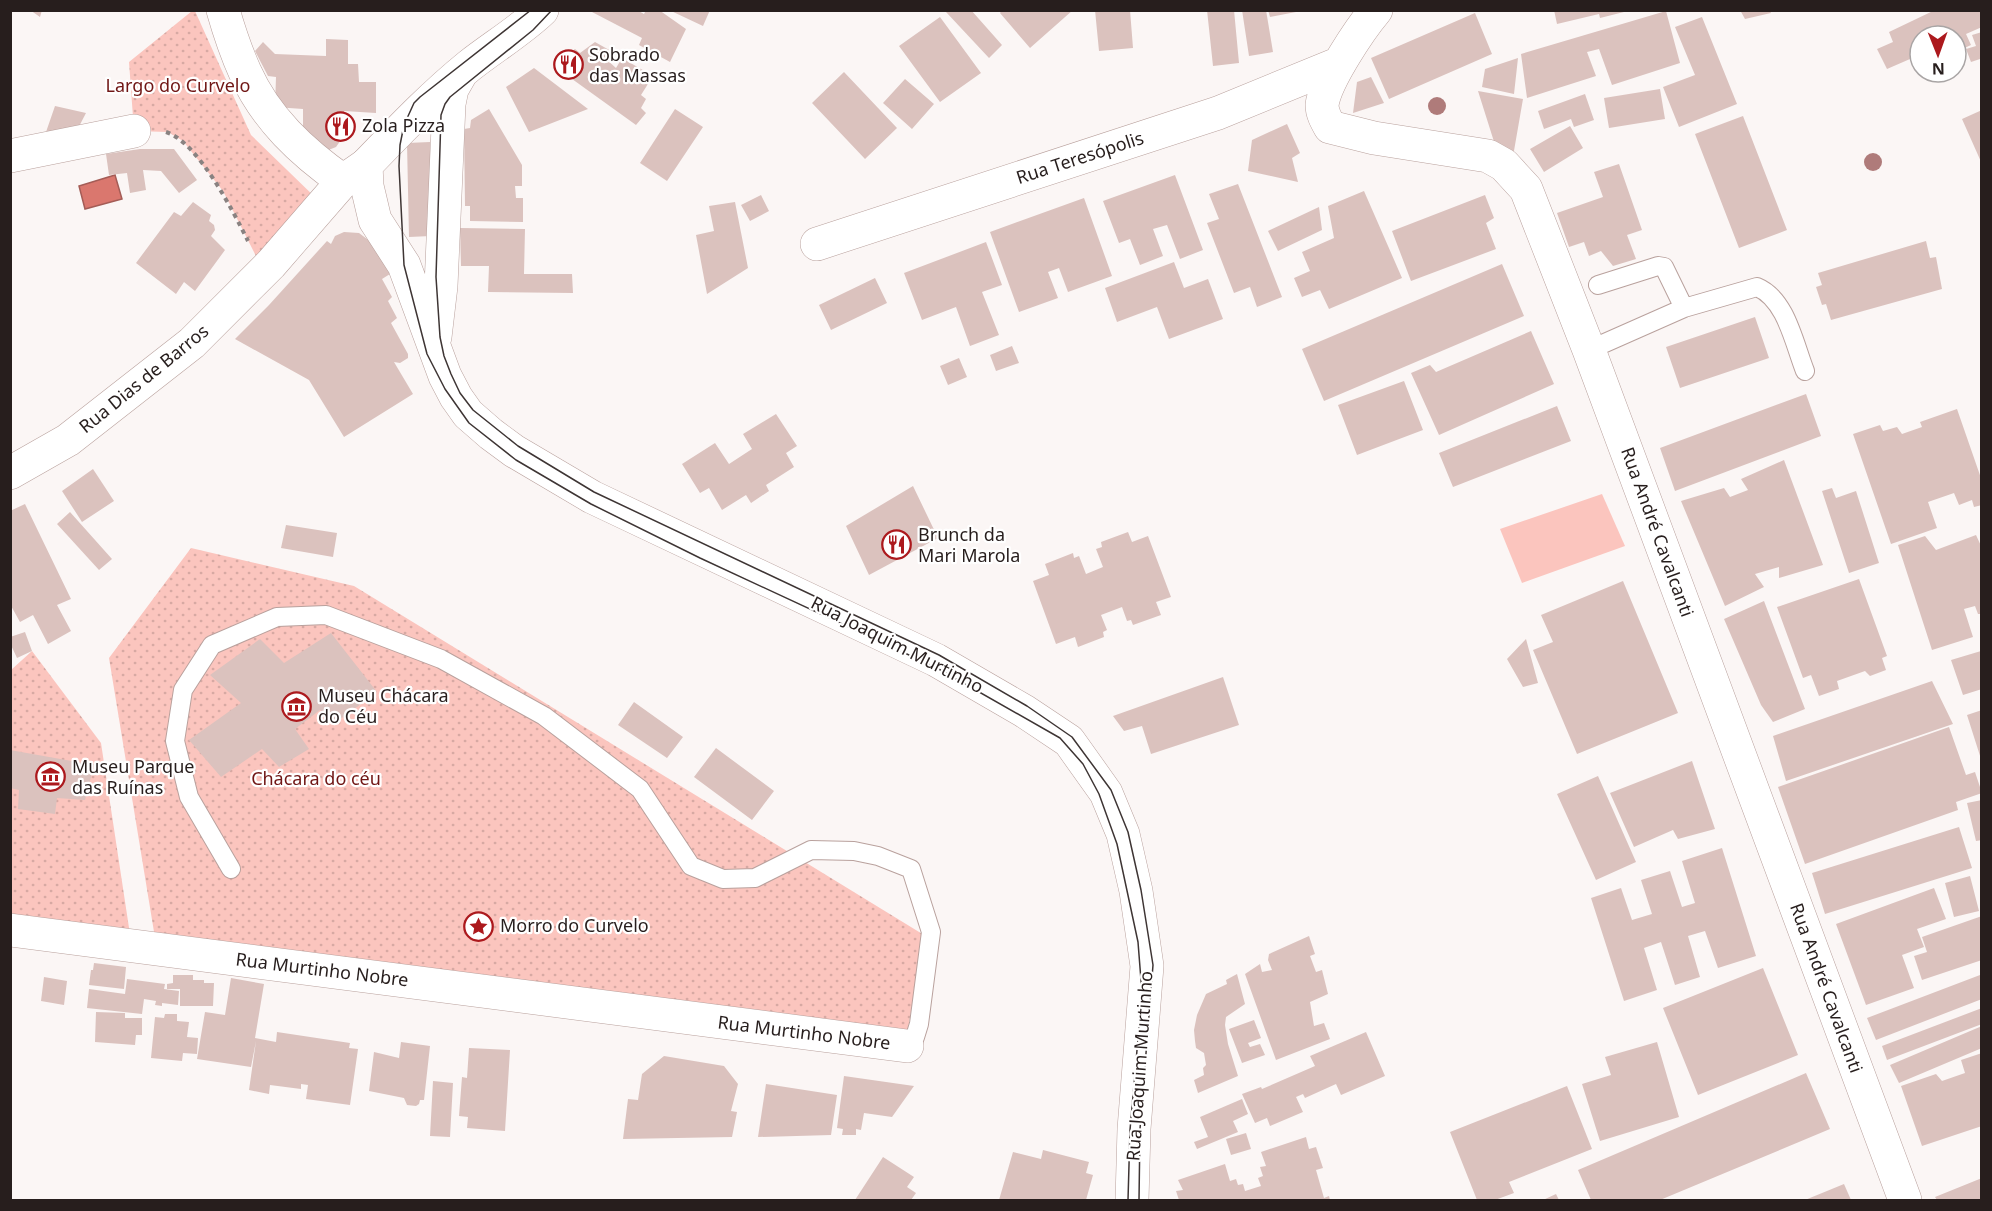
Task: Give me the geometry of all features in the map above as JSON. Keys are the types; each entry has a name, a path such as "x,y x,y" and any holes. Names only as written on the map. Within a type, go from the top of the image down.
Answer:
{"street":[{"path":"223,10 245,72 282,130 302,150 355,173"},
{"name":"Rua Dias de Barros","path":"10,473 68,440 192,343 271,264 312,215 404,125 460,75 542,10"},
{"name":"Rua André Cavalcanti","path":"1376,10 1340,63 1325,95 1322,106 1330,127 1374,138 1488,156 1504,165 1527,189 1590,350 1905,1200"},
{"name":"Rua Teresópolis","path":"817,244 1218,113 1340,63"},
{"name":"Rua Joaquim Murtinho","path":"434,345 441,276 449,104 452,90 460,75"},
{"path":"10,156 134,131"},
{"name":"Rua Joaquim Murtinho","path":"355,173 367,186 375,220 404,265 445,376 456,398 468,414 514,451 591,497 936,660 1024,711 1069,741 1106,793 1123,834 1136,891 1147,966 1134,1129 1132,1200"},
{"name":"Rua Murtinho Nobre","path":"10,930 907,1046"}],"lane":[{"path":"1598,285 1658,266 1664,267 1683,308"},
{"path":"1590,350 1683,308 1757,287 1769,291 1782,311 1805,370"},
{"name":"Rua Murtinho Nobre","path":"231,869 189,797 175,741 183,690 212,645 277,616 326,615 441,659 544,716 640,789 691,866 723,879 755,878 811,850 833,850 878,856 911,869 931,932 918,1024 915,1037 907,1046"}],"path":[{"path":"134,131 168,132 183,141 223,191 263,271"}],"green space":[{"name":"Largo do Curvelo","path":"192,11 195,11 251,135 319,201 258,260 223,191 183,141 168,132 134,131 129,62"},
{"path":"1602,494 1625,546 1522,583 1500,529"},
{"name":"Chácara do céu","path":"191,548 354,586 924,935 906,1041 156,944 109,658"},
{"path":"32,651 101,743 131,941 11,927 11,670"}],"shaded area":[{"path":"115,175 122,199 85,209 79,186"}],"building":[{"path":"30,10 42,10 40,17"},
{"path":"594,10 637,10 644,14 646,10 659,10 686,29 670,62 639,45 642,38 592,12"},
{"path":"669,10 710,10 703,26"},
{"path":"948,10 971,10 1002,45 989,58 946,12"},
{"path":"1002,10 1073,10 1030,48 1000,13"},
{"path":"1095,10 1130,10 1133,48 1099,51"},
{"path":"1207,10 1234,10 1239,63 1213,66"},
{"path":"1242,10 1266,10 1273,52 1249,56"},
{"path":"1268,10 1296,10 1296,12 1270,17"},
{"path":"1554,10 1628,11 1600,18 1599,14 1557,24"},
{"path":"1740,10 1769,10 1771,13 1745,19"},
{"path":"1935,10 1982,10 1982,27 1968,33 1968,24 1908,24 1908,60 1887,69 1877,49 1893,42 1889,32"},
{"path":"1666,11 1680,63 1612,85 1599,49 1587,52 1596,76 1527,98 1521,54"},
{"path":"1475,13 1492,54 1389,99 1371,58"},
{"path":"940,17 981,73 940,102 899,46"},
{"path":"1702,17 1737,104 1679,127 1663,87 1695,75 1675,27"},
{"path":"1982,32 1982,63 1980,59 1971,62 1968,54 1968,48 1976,46 1972,35"},
{"path":"326,39 348,40 348,64 358,64 359,82 376,82 376,113 344,111 343,137 336,147 326,151 303,133 303,109 275,107 276,77 268,76 255,51 263,42 275,54 326,56"},
{"path":"595,42 611,51 606,59 616,68 622,58 653,76 641,95 646,99 641,108 646,113 636,125 554,66 575,49 580,53"},
{"path":"1518,58 1514,94 1482,87 1485,69"},
{"path":"534,68 588,109 529,132 506,87"},
{"path":"844,72 897,128 865,159 812,103"},
{"path":"1371,77 1384,103 1353,113 1357,82"},
{"path":"905,79 934,104 912,129 883,103"},
{"path":"1660,89 1665,119 1609,128 1604,98"},
{"path":"1478,91 1523,99 1511,168 1496,148"},
{"path":"1585,94 1594,120 1574,127 1571,119 1544,129 1538,111"},
{"path":"55,106 86,113 73,138 46,132"},
{"path":"489,109 522,165 522,186 515,186 516,198 523,198 523,222 470,221 470,206 465,206 464,129 470,128 471,120"},
{"path":"675,109 703,127 667,181 640,163"},
{"path":"1982,110 1982,164 1962,119"},
{"path":"1743,116 1787,230 1739,248 1695,134"},
{"path":"1287,124 1300,153 1292,158 1298,182 1248,171 1252,140"},
{"path":"1570,126 1583,148 1544,172 1530,149"},
{"path":"430,142 431,236 409,237 407,143"},
{"path":"140,149 174,149 197,180 179,193 161,171 143,170 146,190 130,193 127,173 109,175 106,154"},
{"path":"1619,164 1642,230 1627,235 1636,259 1613,266 1601,251 1589,256 1584,242 1569,247 1557,213 1603,197 1594,172"},
{"path":"1175,175 1203,250 1180,259 1167,225 1153,229 1163,256 1140,265 1130,239 1119,243 1103,201"},
{"path":"1238,184 1282,297 1257,307 1250,287 1234,293 1207,223 1219,219 1209,194"},
{"path":"1364,191 1402,278 1329,309 1320,290 1302,297 1294,278 1310,271 1302,252 1334,238 1328,206"},
{"path":"761,195 769,211 750,221 741,205"},
{"path":"1485,195 1494,218 1486,223 1496,249 1411,281 1392,231"},
{"path":"1084,198 1112,276 1068,292 1059,268 1048,272 1058,298 1019,312 990,232"},
{"path":"193,202 211,215 209,221 214,225 215,230 211,236 225,250 195,291 184,282 176,294 136,263 174,212 181,216"},
{"path":"735,202 748,268 707,294 696,235 714,231 709,206"},
{"path":"1319,207 1322,230 1278,251 1268,231"},
{"path":"460,228 525,229 524,274 572,274 573,293 488,292 489,266 461,266"},
{"path":"344,232 359,233 371,242 390,274 382,279 392,297 388,301 397,318 391,323 408,354 408,358 400,363 394,362 413,394 344,437 309,380 235,339 327,241 331,244 335,236"},
{"path":"1926,241 1930,258 1936,257 1942,289 1831,320 1826,304 1822,305 1816,287 1822,285 1818,273"},
{"path":"986,242 1002,285 982,292 999,335 970,346 956,307 922,320 904,273"},
{"path":"1174,262 1184,288 1208,279 1223,319 1169,339 1157,307 1117,322 1105,288"},
{"path":"1502,264 1524,316 1324,401 1302,349"},
{"path":"875,278 887,303 831,330 819,305"},
{"path":"1755,317 1769,358 1680,388 1666,347"},
{"path":"1531,331 1554,384 1439,435 1411,373 1430,365 1436,372"},
{"path":"1012,346 1019,363 996,371 990,355"},
{"path":"959,358 967,377 948,385 940,366"},
{"path":"1404,381 1423,430 1357,455 1338,405"},
{"path":"1806,394 1821,436 1675,491 1660,448"},
{"path":"1557,406 1571,441 1453,487 1439,453"},
{"path":"1957,409 1982,481 1982,505 1974,507 1972,500 1959,505 1954,493 1928,502 1937,528 1891,544 1853,434 1880,425 1883,431 1897,427 1902,434 1922,427 1920,422"},
{"path":"776,414 797,446 786,453 794,467 766,485 769,491 751,503 746,495 722,510 709,488 700,493 682,464 715,443 729,464 752,449 743,434"},
{"path":"1784,460 1823,565 1779,578 1779,567 1755,574 1764,587 1725,606 1681,501 1724,488 1730,497 1748,490 1741,479"},
{"path":"93,469 114,501 82,522 62,491"},
{"path":"913,486 938,538 869,575 846,526"},
{"path":"1832,488 1836,498 1856,491 1879,563 1849,573 1822,491"},
{"path":"25,504 71,599 57,605 71,631 48,644 33,615 20,622 10,604 10,511"},
{"path":"70,512 112,559 99,570 57,524"},
{"path":"286,525 337,533 333,557 281,548"},
{"path":"1128,532 1132,542 1148,536 1171,597 1156,602 1161,615 1133,625 1131,620 1127,621 1122,607 1101,615 1107,630 1103,632 1104,637 1078,647 1075,637 1056,644 1033,581 1049,575 1045,564 1073,553 1074,558 1079,556 1086,574 1103,567 1096,549 1102,547 1101,542"},
{"path":"1976,535 1982,548 1982,614 1978,614 1975,606 1964,609 1973,637 1932,650 1898,545 1925,536 1936,550"},
{"path":"1859,579 1887,656 1882,658 1886,670 1870,676 1865,671 1837,681 1839,689 1819,696 1811,675 1803,678 1777,607"},
{"path":"1623,581 1678,713 1577,754 1533,650 1553,642 1541,615"},
{"path":"1764,601 1805,709 1773,722 1761,705 1724,619"},
{"path":"25,632 32,651 17,658 10,643 10,637"},
{"name":"Museu Chácara do Céu","path":"331,633 377,692 335,723 320,710 295,729 309,749 279,767 262,749 221,777 189,740 241,703 210,675 260,639 284,663"},
{"path":"1526,639 1538,683 1523,687 1507,659"},
{"path":"1981,651 1982,689 1963,695 1951,660"},
{"path":"1223,677 1239,725 1151,754 1142,726 1124,731 1113,716"},
{"path":"1932,681 1953,724 1786,781 1773,736"},
{"path":"634,702 683,737 667,758 618,725"},
{"path":"1982,710 1982,759 1981,759 1967,715"},
{"path":"1949,727 1966,775 1975,772 1982,793 1956,802 1958,810 1805,864 1778,787"},
{"path":"716,748 774,791 752,820 694,777"},
{"name":"Museu Parque das Ruínas","path":"10,750 94,765 85,800 57,798 55,814 18,809 19,790 10,788"},
{"path":"1692,761 1715,829 1678,839 1673,830 1634,847 1610,793"},
{"path":"1598,776 1636,862 1596,880 1557,794"},
{"path":"1982,800 1982,840 1976,841 1967,803"},
{"path":"1959,827 1972,868 1825,914 1812,873"},
{"path":"1722,848 1756,956 1718,968 1705,931 1688,936 1700,977 1675,985 1661,942 1644,948 1657,990 1624,1001 1591,898 1621,888 1632,920 1652,914 1641,880 1670,871 1682,907 1695,903 1682,861"},
{"path":"1970,876 1979,911 1954,917 1945,883"},
{"path":"1934,888 1946,919 1917,929 1924,947 1902,955 1914,988 1866,1005 1836,924"},
{"path":"1982,916 1982,960 1922,980 1914,956 1927,952 1922,937"},
{"path":"1309,936 1315,954 1310,956 1316,972 1322,970 1328,994 1310,1002 1314,1026 1324,1023 1330,1039 1276,1060 1245,974 1260,964 1262,972 1272,970 1268,960 1269,954"},
{"path":"94,963 126,967 124,989 89,985"},
{"path":"1763,968 1798,1055 1698,1095 1663,1008"},
{"path":"1237,974 1245,1004 1226,1017 1225,1025 1238,1076 1198,1093 1194,1080 1204,1075 1203,1068 1206,1065 1204,1053 1196,1048 1194,1030 1197,1015 1206,994 1227,984 1226,980"},
{"path":"173,975 193,975 193,980 214,983 213,1006 180,1006 180,989 167,989 167,984 173,983"},
{"path":"1980,975 1982,999 1876,1040 1867,1018"},
{"path":"44,977 67,981 64,1005 41,1001"},
{"path":"231,978 264,984 255,1038 276,1042 277,1032 350,1043 349,1048 358,1049 350,1105 306,1099 308,1085 301,1084 301,1089 270,1085 269,1094 249,1090 256,1041 251,1067 197,1059 205,1012 225,1015"},
{"path":"127,979 165,984 164,989 179,991 178,1005 162,1003 162,1006 155,1005 156,1001 144,999 142,1014 87,1008 89,989 125,994"},
{"path":"1982,1008 1982,1024 1887,1060 1882,1046"},
{"path":"96,1012 125,1013 125,1018 142,1018 142,1035 136,1035 135,1045 95,1042"},
{"path":"165,1014 177,1014 177,1021 189,1022 187,1037 198,1038 197,1054 183,1053 182,1061 151,1058 155,1017 164,1018"},
{"path":"1254,1020 1261,1038 1248,1043 1250,1047 1260,1044 1265,1055 1242,1063 1229,1029"},
{"path":"1982,1026 1982,1048 1899,1083 1890,1065"},
{"path":"1366,1032 1385,1076 1341,1095 1336,1084 1305,1098 1303,1094 1296,1097 1303,1112 1270,1126 1267,1118 1255,1123 1242,1094 1261,1087 1262,1089 1315,1066 1310,1056"},
{"path":"401,1042 430,1046 424,1100 420,1100 416,1106 407,1105 404,1098 369,1091 374,1052 399,1058"},
{"path":"1657,1042 1679,1117 1600,1141 1582,1084 1611,1075 1605,1057"},
{"path":"469,1048 510,1050 505,1131 467,1128 468,1117 459,1116 462,1077 467,1078"},
{"path":"1982,1053 1982,1126 1922,1146 1901,1086 1936,1074 1942,1081 1965,1073 1961,1060"},
{"path":"664,1056 724,1066 738,1084 731,1111 737,1112 732,1137 623,1139 628,1099 638,1100 642,1074"},
{"path":"1806,1073 1830,1129 1660,1200 1591,1200 1578,1170"},
{"path":"844,1076 914,1086 892,1117 864,1113 861,1130 856,1129 856,1135 842,1135 843,1129 837,1128"},
{"path":"433,1081 453,1083 450,1137 430,1136"},
{"path":"766,1084 837,1095 831,1135 758,1137"},
{"path":"1567,1086 1592,1149 1509,1182 1514,1193 1495,1200 1477,1200 1450,1132"},
{"path":"1242,1099 1248,1114 1233,1121 1238,1132 1197,1149 1194,1142 1208,1137 1200,1117"},
{"path":"1246,1133 1251,1149 1231,1155 1226,1139"},
{"path":"1306,1137 1309,1149 1316,1147 1323,1168 1316,1170 1324,1198 1329,1196 1330,1200 1179,1200 1176,1191 1183,1190 1178,1180 1225,1164 1230,1181 1236,1179 1238,1185 1243,1184 1245,1191 1261,1186 1258,1178 1263,1176 1260,1167 1266,1166 1261,1152"},
{"path":"1043,1150 1089,1162 1086,1173 1093,1175 1086,1200 999,1200 1013,1152 1041,1159"},
{"path":"883,1157 914,1177 907,1187 916,1193 911,1200 855,1200"},
{"path":"1982,1178 1982,1200 1937,1200 1935,1197"},
{"path":"1844,1184 1851,1200 1805,1200"},
{"path":"1556,1194 1559,1200 1543,1200"}],"tram line":[{"path":"531,10 420,97 414,103 404,125 399,166 404,265 427,354 445,389 469,423 516,460 591,504 700,558 937,668 1060,738 1083,764 1099,794 1117,844 1138,942 1142,993 1130,1130 1128,1200"},
{"path":"552,10 533,30 450,97 441,115 436,277 440,337 444,356 460,393 473,410 518,446 594,492 939,655 1027,706 1072,737 1111,790 1128,832 1141,890 1153,965 1140,1129 1139,1200"}],"place":[{"name":"Sobrado das Massas","path":"568,65"},
{"name":"Zola Pizza","path":"341,126"},
{"name":"Brunch da Mari Marola","path":"897,545"},
{"name":"Museu Chácara do Céu","path":"297,706"},
{"name":"Museu Parque das Ruínas","path":"51,777"},
{"name":"Morro do Curvelo","path":"479,926"}]}
